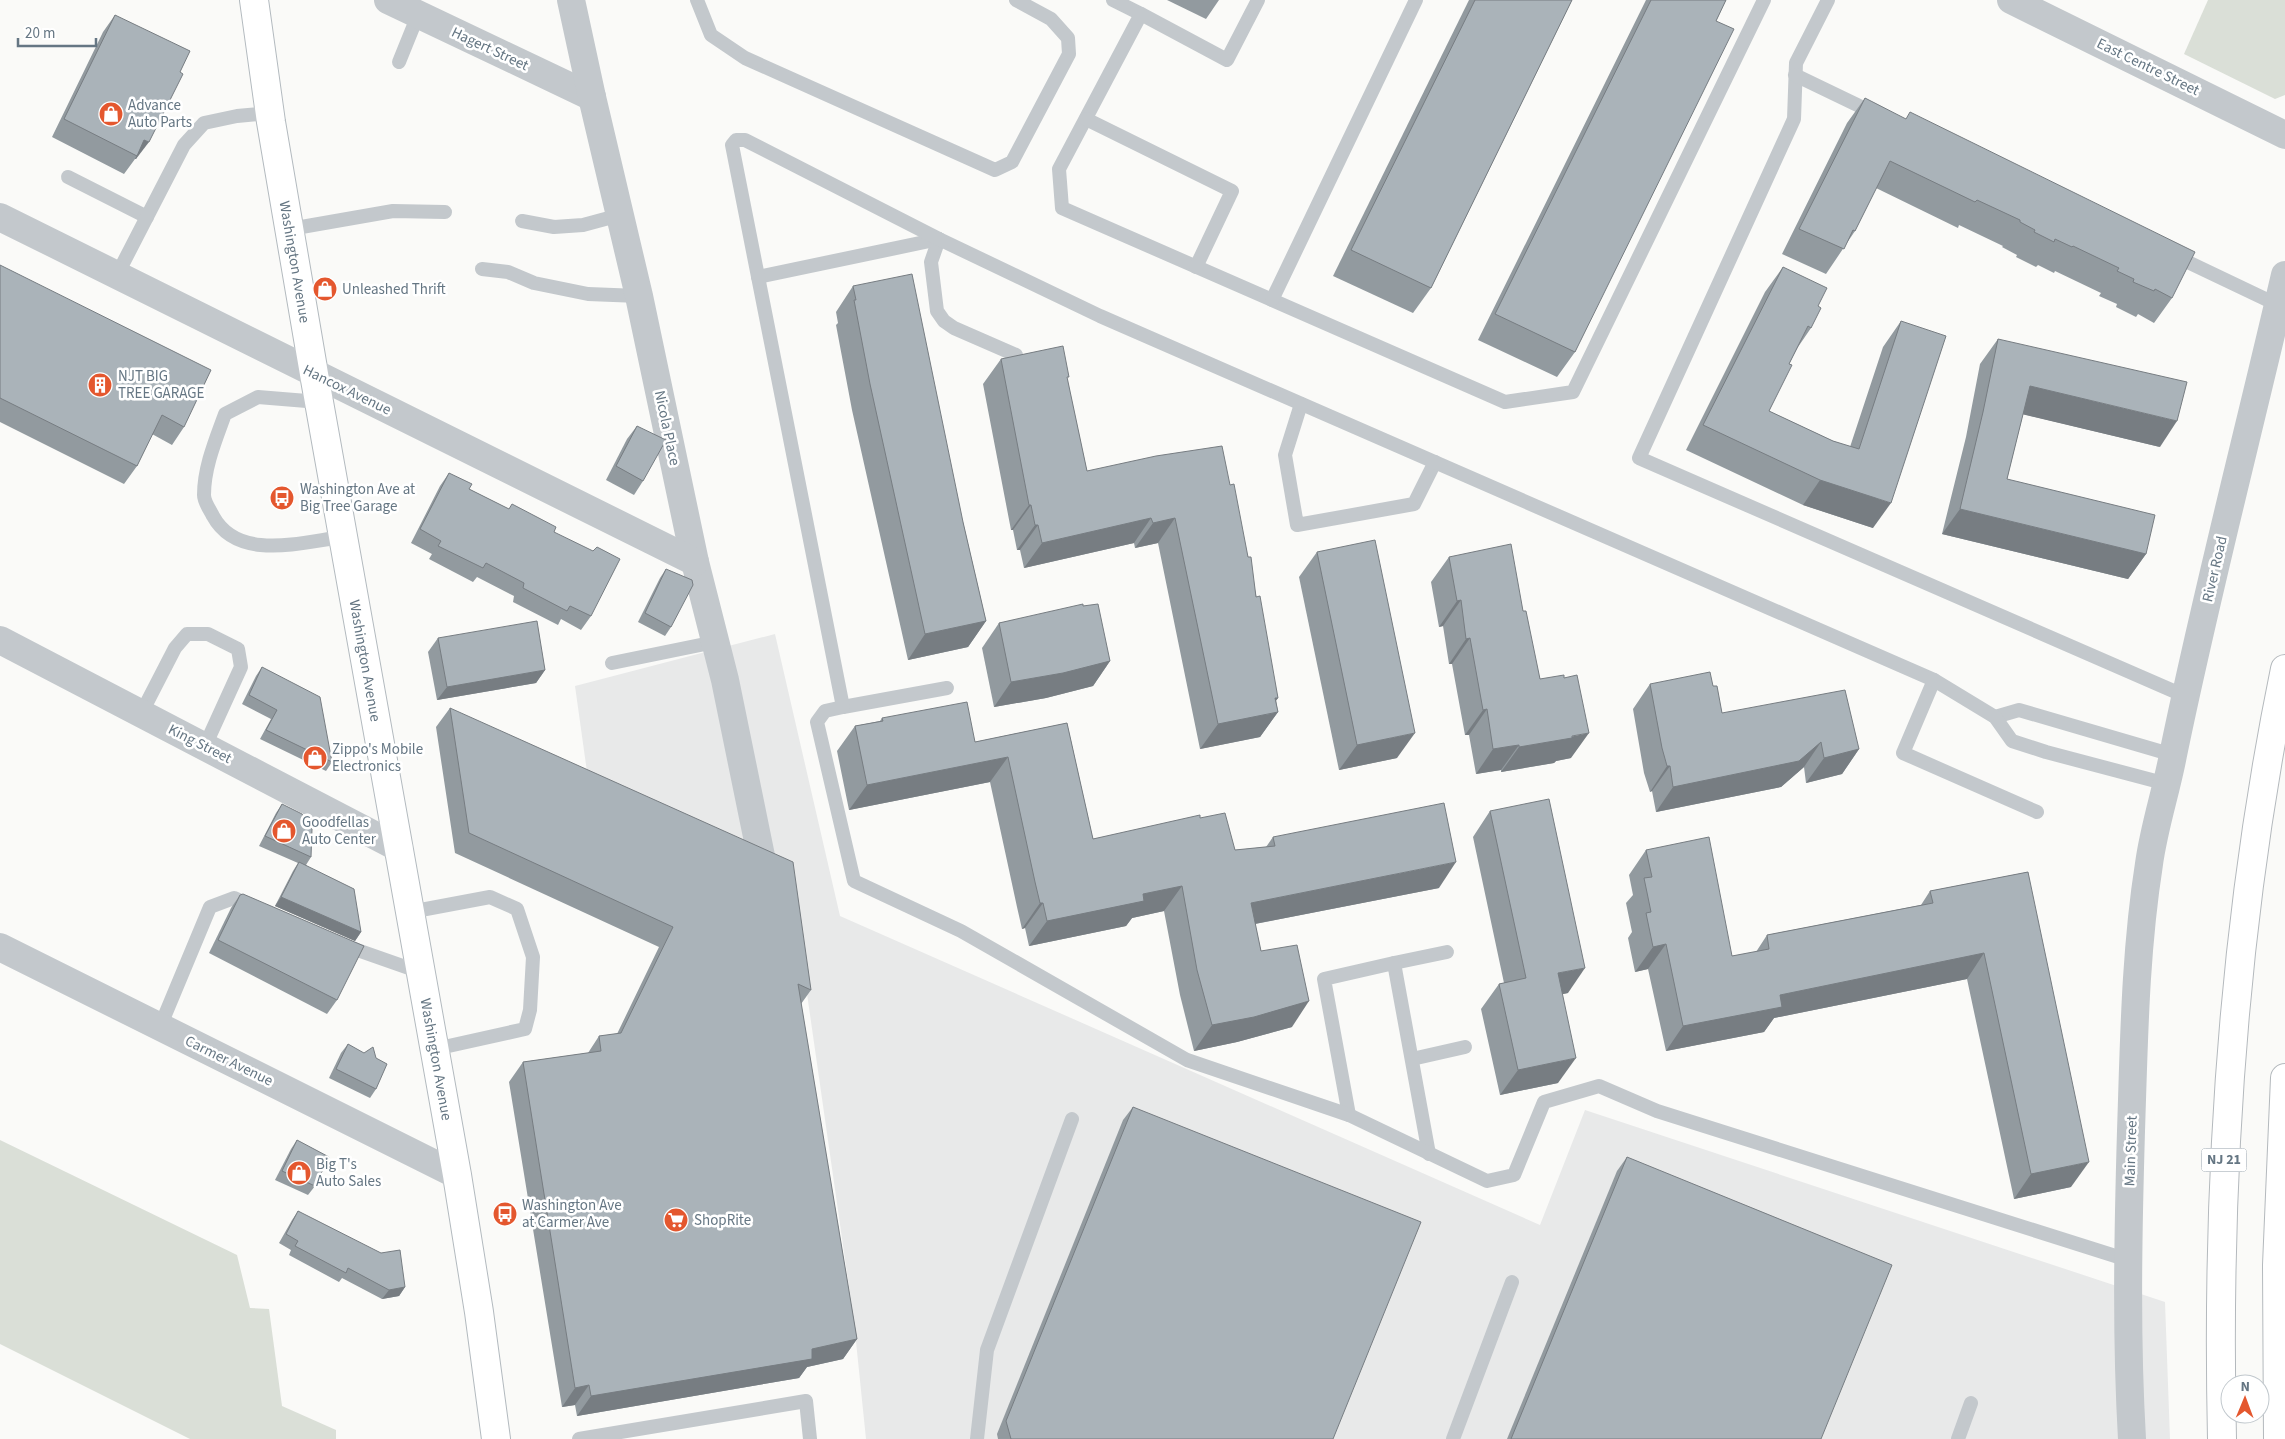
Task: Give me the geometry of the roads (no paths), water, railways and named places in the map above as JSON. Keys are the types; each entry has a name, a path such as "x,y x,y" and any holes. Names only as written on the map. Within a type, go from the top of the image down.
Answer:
{"main road":[{"name":"Washington Avenue","path":"254,0 270,113 314,374 458,1175 496,1439"},
{"name":"NJ 21","path":"2222,1439 2221,1264 2230,1073 2250,882 2263,787 2285,669"},
{"path":"2278,1439 2276,1265 2285,1078"}],"street":[{"name":"Hagert Street","path":"388,0 592,97"},
{"name":"Nicola Place","path":"572,0 592,97 639,296 695,562 725,680 761,856"},
{"name":"East Centre Street","path":"2011,0 2285,135"},
{"name":"Hancox Avenue","path":"0,217 695,562"},
{"name":"River Road","path":"2149,864 2156,821 2167,784 2185,696 2285,275"},
{"name":"King Street","path":"0,640 399,848"},
{"name":"Main Street","path":"2132,1439 2129,1387 2128,1260 2135,1004 2140,933 2149,864"},
{"name":"Carmer Avenue","path":"0,947 458,1175"}],"lane":[{"path":"697,0 711,35 745,58 995,170 1012,162 1069,54 1068,38 1051,19 1018,0"},
{"path":"1113,0 1227,60 1258,0"},
{"path":"1272,300 1416,0"},
{"path":"1141,14 1059,169 1062,208 1506,402 1573,392 1764,0"},
{"path":"1828,0 1796,63 1794,119 1639,458 2185,696"},
{"path":"399,62 418,14"},
{"path":"1795,75 1885,118"},
{"path":"117,276 184,145 204,124 237,116 270,113"},
{"path":"1086,119 1232,191 1196,267"},
{"path":"843,706 732,145 736,140 745,140 939,239 1100,316 1934,680 1995,717 2012,741 2046,752 2167,784"},
{"path":"68,176 147,217"},
{"path":"290,230 393,212 445,212"},
{"path":"522,221 554,227 582,225 620,215"},
{"path":"758,277 939,239"},
{"path":"939,239 932,262 936,311 944,321 954,328 1016,355"},
{"path":"2162,250 2278,305"},
{"path":"482,269 508,272 534,283 588,294 639,296"},
{"path":"319,402 258,398 225,414 210,458 203,497 218,524 235,539 269,546 344,537"},
{"path":"1301,404 1285,454 1297,525 1414,504 1436,462"},
{"path":"141,714 175,648 187,634 208,634 238,649 241,667 204,746"},
{"path":"612,663 715,642"},
{"path":"1934,680 1903,753 2037,812"},
{"path":"947,688 825,710 817,722 854,881 961,931 1188,1060 1349,1115 1487,1181 1514,1175 1544,1102 1599,1086 1657,1111 2128,1260"},
{"path":"1995,717 2019,710 2173,755"},
{"path":"410,912 490,897 517,909 534,957 530,1010 525,1029 435,1049"},
{"path":"160,1027 210,908 234,898 268,913"},
{"path":"329,940 420,972"},
{"path":"1349,1115 1324,979 1447,952"},
{"path":"1394,963 1429,1154"},
{"path":"1412,1059 1465,1047"},
{"path":"977,1439 987,1350 1072,1119"},
{"path":"1453,1439 1512,1282"},
{"path":"585,1438 806,1401 810,1439"},
{"path":"1958,1439 1971,1403"}],"place":[{"name":"Advance Auto Parts","path":"111,114"},
{"name":"Unleashed Thrift","path":"325,289"},
{"name":"NJT BIG TREE GARAGE","path":"100,385"},
{"name":"Washington Ave at Big Tree Garage","path":"282,498"},
{"name":"Zippo's Mobile Electronics","path":"315,758"},
{"name":"Goodfellas Auto Center","path":"284,831"},
{"name":"Big T's Auto Sales","path":"299,1173"},
{"name":"Washington Ave at Carmer Ave","path":"505,1214"},
{"name":"ShopRite","path":"676,1220"}]}
